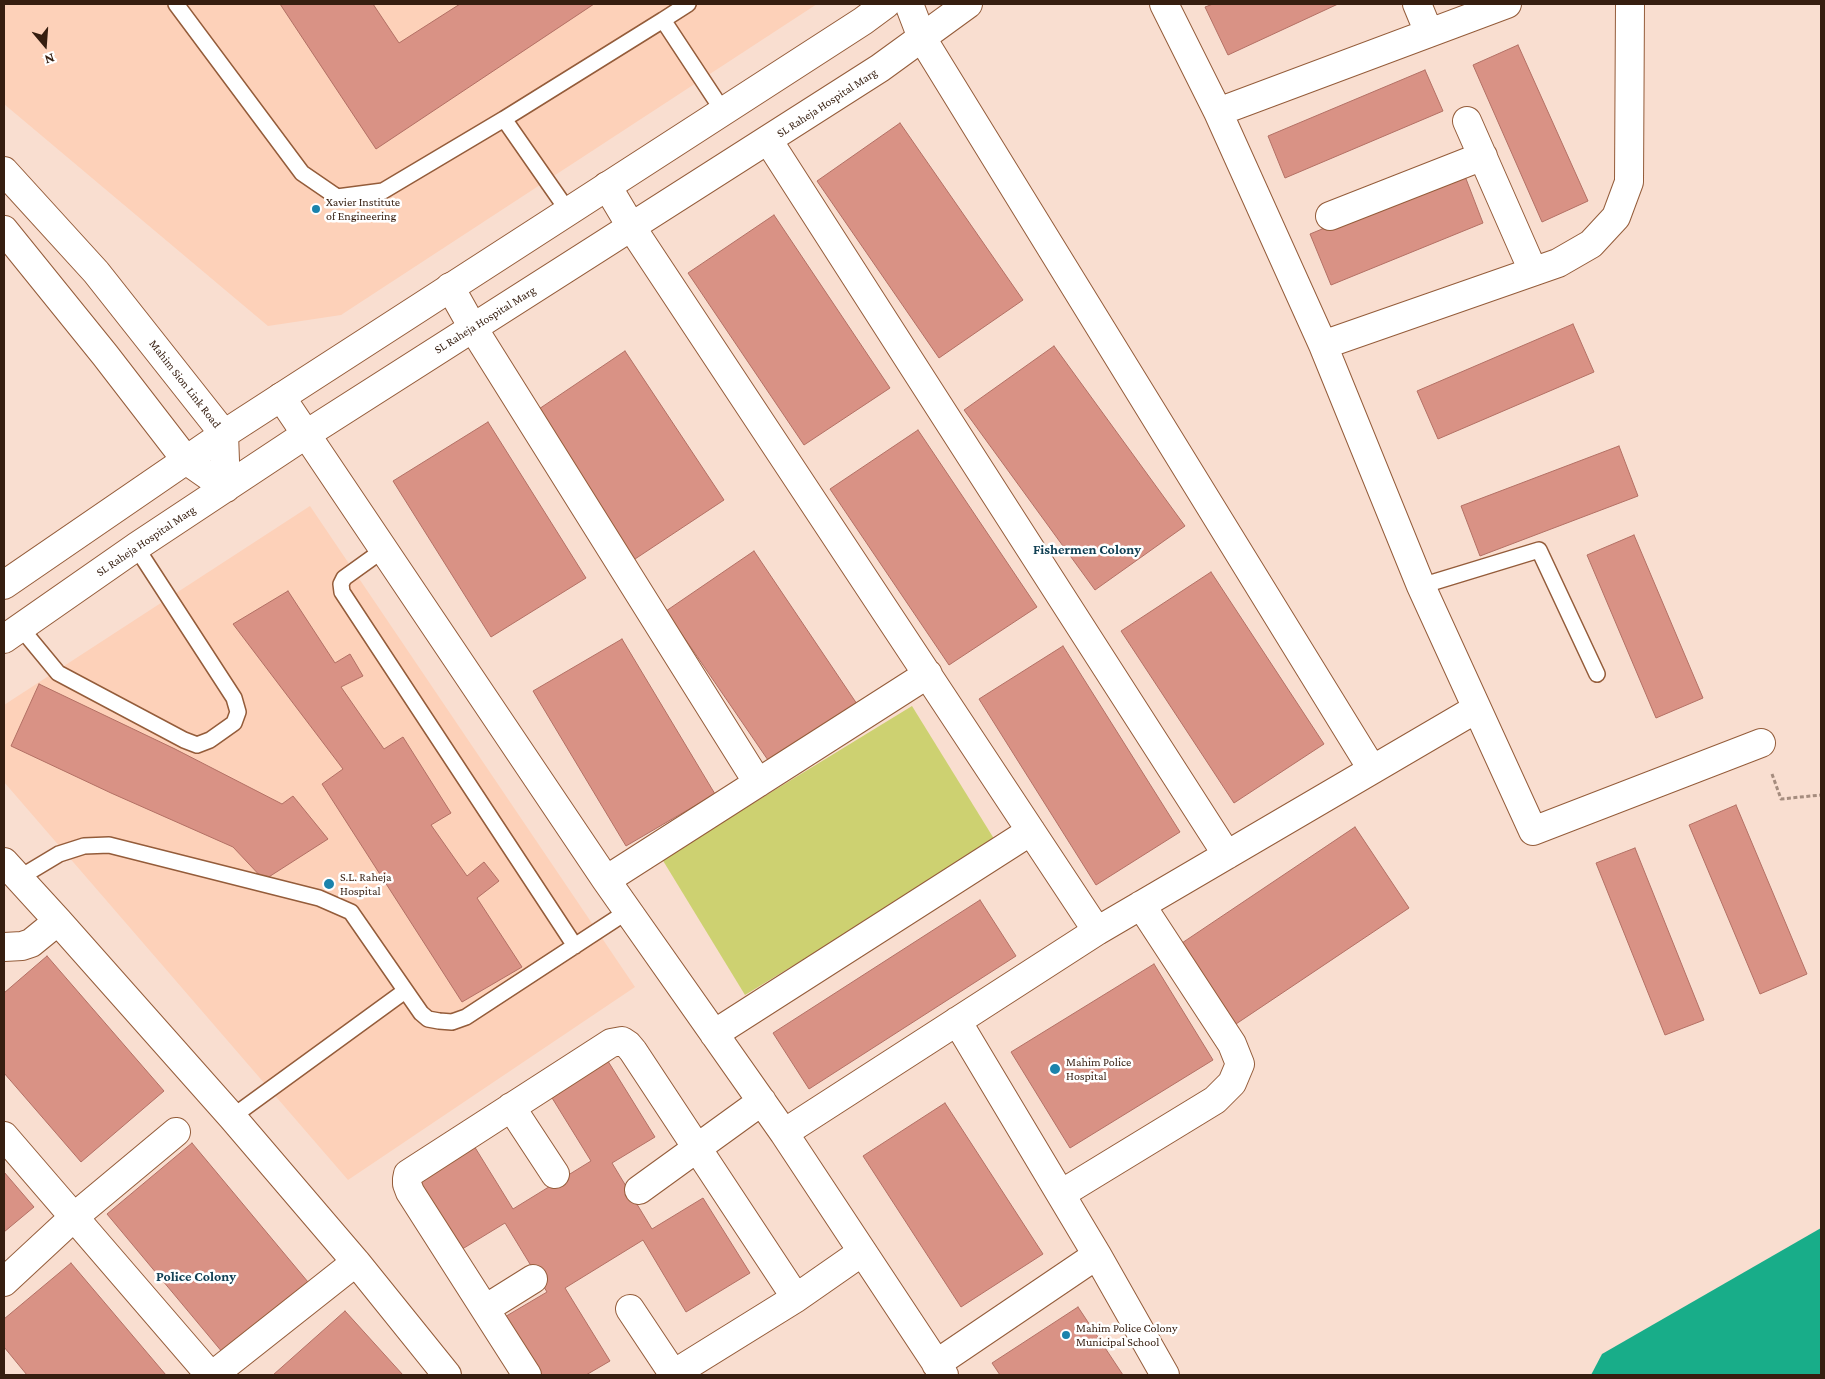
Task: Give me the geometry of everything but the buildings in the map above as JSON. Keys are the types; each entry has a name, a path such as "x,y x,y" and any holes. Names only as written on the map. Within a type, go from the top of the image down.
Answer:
{"street":[{"path":"4,585 224,434 886,4"},
{"path":"909,4 922,38 1372,769"},
{"name":"SL Raheja Hospital Marg","path":"12,633 306,435 880,68 968,4"},
{"path":"1164,4 1218,112 1323,345 1421,586 1533,831 1761,743"},
{"path":"1416,4 1429,33"},
{"path":"1218,112 1507,4"},
{"path":"1323,345 1558,263 1591,244 1616,217 1629,182 1630,4"},
{"path":"1467,120 1533,271"},
{"path":"768,140 1227,854"},
{"path":"1330,216 1483,156"},
{"name":"Mahim Sion Link Road","path":"4,171 96,272 224,434 226,488"},
{"path":"607,186 632,228 1097,931"},
{"path":"7,240 105,354 186,460 226,488"},
{"path":"450,287 473,328 758,783"},
{"path":"281,397 606,880 784,1132 940,1369 1097,1255"},
{"path":"606,880 928,674"},
{"path":"784,1132 1097,931 1476,709"},
{"path":"714,1034 1031,831"},
{"path":"11,870 232,1117 356,1262 447,1375"},
{"path":"1061,1194 1215,1100 1232,1083 1240,1064 1232,1044 1141,905"},
{"path":"4,947 22,946 31,943 58,921"},
{"path":"957,1020 1166,1375"},
{"path":"527,1375 410,1192 407,1179 408,1174 611,1043 622,1041 633,1051 796,1298"},
{"path":"639,1190 762,1101"},
{"path":"512,1107 555,1174"},
{"path":"4,1282 74,1217 176,1132"},
{"path":"4,1136 210,1375 356,1262"},
{"path":"630,1309 673,1375 796,1298 862,1252"},
{"path":"485,1309 533,1278"}],"lane":[{"path":"176,4 302,173 337,197 383,191 504,119 688,4"},
{"path":"662,20 723,111"},
{"path":"504,119 568,211"},
{"path":"12,633 58,674 184,740 197,745 210,740 234,723 238,712 234,698 136,548"},
{"path":"383,550 344,578 341,584 342,592 575,946"},
{"path":"1421,586 1539,550 1597,674"},
{"path":"11,870 84,846 109,845 319,898 351,912 405,991 428,1019 452,1022 466,1017 628,911"},
{"path":"232,1117 405,991"}],"path":[{"path":"1781,799 1821,795"}],"shaded area":[{"name":"Xavier Institute of Engineering","path":"4,4 817,4 341,315 268,326 4,104"},
{"name":"S.L. Raheja Hospital","path":"310,506 635,987 348,1180 4,782 4,705"},
{"path":"912,706 996,842 745,995 662,859"},
{"path":"1821,1228 1821,1375 1591,1375 1602,1354"}],"place":[{"name":"Xavier Institute of Engineering","path":"316,209"},
{"name":"S.L. Raheja Hospital","path":"329,884"},
{"name":"Mahim Police Hospital","path":"1055,1069"},
{"name":"Mahim Police Colony Municipal School","path":"1066,1335"}],"district":[{"name":"Fishermen Colony","path":"1087,550"},
{"name":"Police Colony","path":"196,1277"}]}
